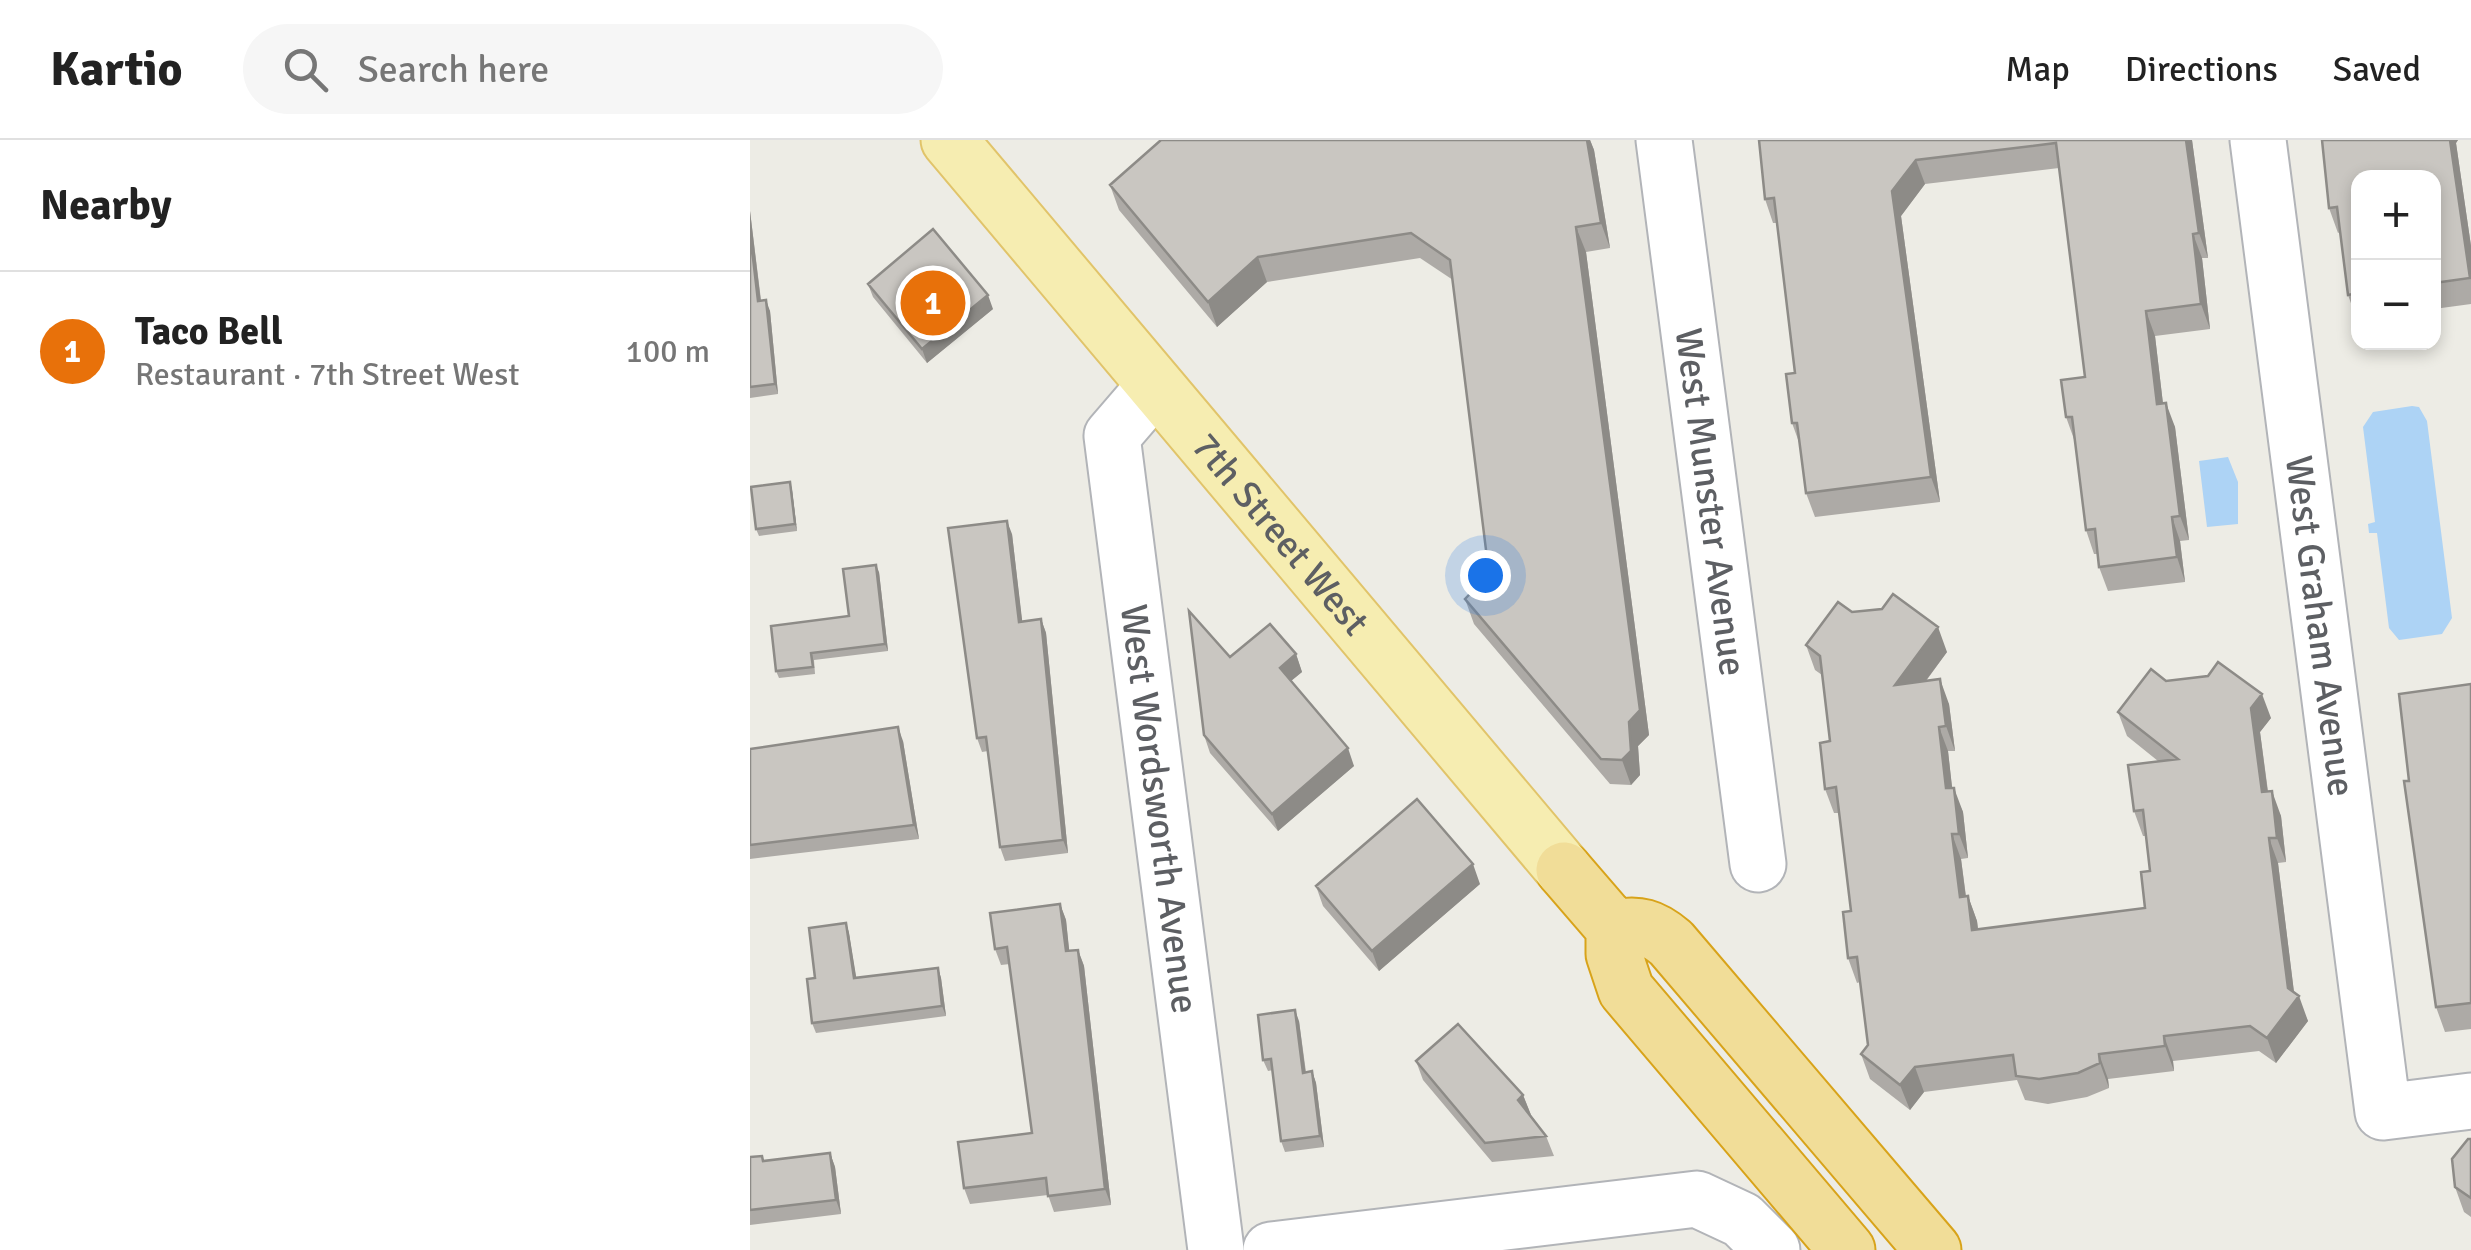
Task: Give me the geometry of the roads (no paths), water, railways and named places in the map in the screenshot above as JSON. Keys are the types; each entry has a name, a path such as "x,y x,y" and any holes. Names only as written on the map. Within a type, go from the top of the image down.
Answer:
{"highway":[{"name":"7th Street West","path":"1564,870 1614,928"},
{"path":"1847,1250 1626,990 1618,972 1614,928 1634,924 1654,929 1671,943 1933,1250"}],"main road":[{"name":"7th Street West","path":"949,140 1564,870"}],"street":[{"name":"West Munster Avenue","path":"1664,140 1758,864"},
{"name":"West Graham Avenue","path":"2258,140 2383,1112 2471,1101"},
{"name":"West Wordsworth Avenue","path":"1155,386 1112,436 1216,1250"},
{"path":"1271,1250 1696,1199 1742,1220 1772,1250"}],"water":[{"path":"2419,407 2427,421 2452,618 2442,634 2399,640 2389,628 2377,533 2369,533 2368,524 2375,522 2363,427 2373,412"},
{"path":"2228,457 2238,482 2238,524 2207,527 2199,461"}],"place":[{"name":"Taco Bell","path":"933,303"}]}
